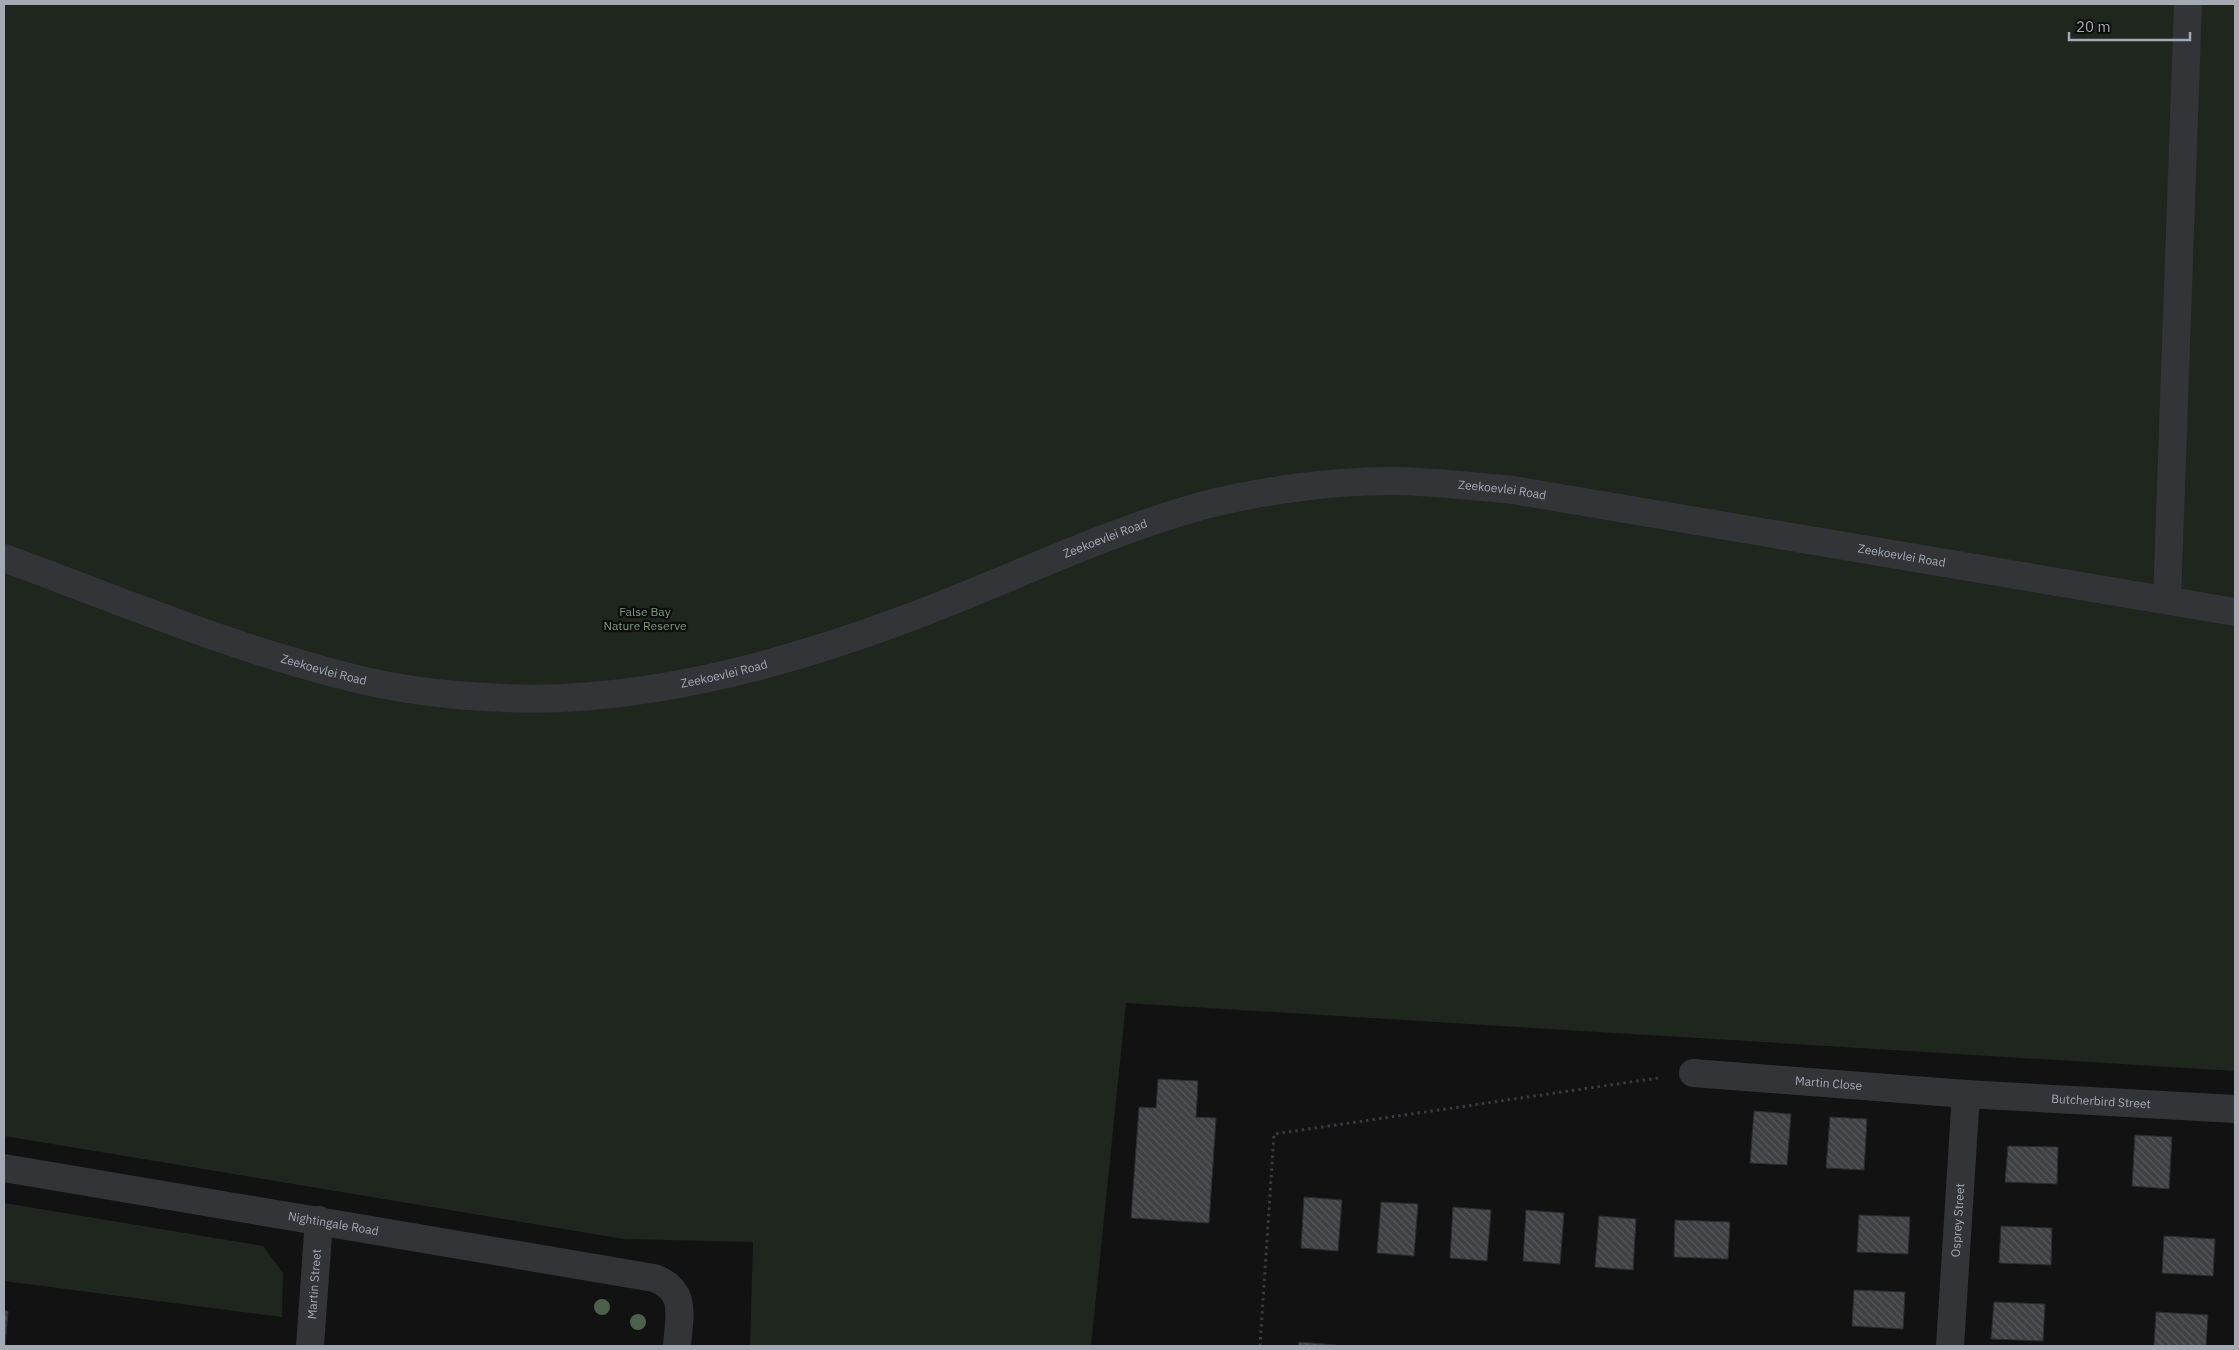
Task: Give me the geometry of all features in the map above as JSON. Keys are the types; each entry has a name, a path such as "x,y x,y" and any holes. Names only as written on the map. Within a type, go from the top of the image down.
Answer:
{"street":[{"path":"2167,600 2188,4"},
{"name":"Zeekoevlei Road","path":"4,558 261,652 356,679 436,692 516,698 579,697 713,679 772,664 900,621 1135,526 1196,508 1262,493 1392,481 1513,490 2235,612"},
{"name":"Martin Close","path":"1693,1073 1966,1094"},
{"name":"Butcherbird Street","path":"1966,1094 2235,1109"},
{"name":"Osprey Street","path":"1950,1346 1966,1094"},
{"name":"Nightingale Road","path":"4,1168 319,1220 662,1281 674,1289 679,1303 677,1346"},
{"name":"Martin Street","path":"310,1346 319,1220"}],"path":[{"path":"1260,1346 1274,1134 1693,1073"}],"green space":[{"name":"False Bay Nature Reserve","path":"4,4 2235,4 2235,1071 1126,1003 1091,1346 750,1346 753,1242 624,1239 4,1136"},
{"path":"4,1203 263,1246 283,1273 282,1317 4,1281"}],"building":[{"path":"1158,1079 1198,1081 1196,1117 1216,1118 1209,1223 1131,1218 1139,1107 1156,1108"},
{"path":"1754,1111 1791,1114 1787,1165 1750,1163"},
{"path":"1830,1117 1867,1119 1864,1170 1826,1168"},
{"path":"2135,1135 2172,1137 2169,1189 2132,1186"},
{"path":"2008,1146 2058,1147 2057,1184 2005,1182"},
{"path":"1304,1197 1342,1200 1338,1251 1301,1248"},
{"path":"1381,1202 1418,1204 1414,1256 1377,1253"},
{"path":"1453,1207 1491,1210 1487,1261 1450,1258"},
{"path":"1526,1210 1564,1213 1560,1264 1523,1261"},
{"path":"1859,1215 1910,1217 1908,1254 1857,1252"},
{"path":"1599,1216 1636,1219 1633,1270 1595,1267"},
{"path":"1675,1220 1730,1222 1728,1259 1674,1257"},
{"path":"2001,1226 2052,1228 2051,1265 1999,1263"},
{"path":"2164,1236 2215,1239 2213,1276 2162,1273"},
{"path":"1854,1290 1905,1292 1903,1329 1852,1326"},
{"path":"1994,1302 2045,1304 2043,1341 1991,1339"},
{"path":"4,1311 8,1311 5,1346 4,1346"},
{"path":"2156,1312 2208,1315 2206,1346 2154,1346"},
{"path":"1299,1342 1336,1345 1336,1346 1298,1346"}]}
